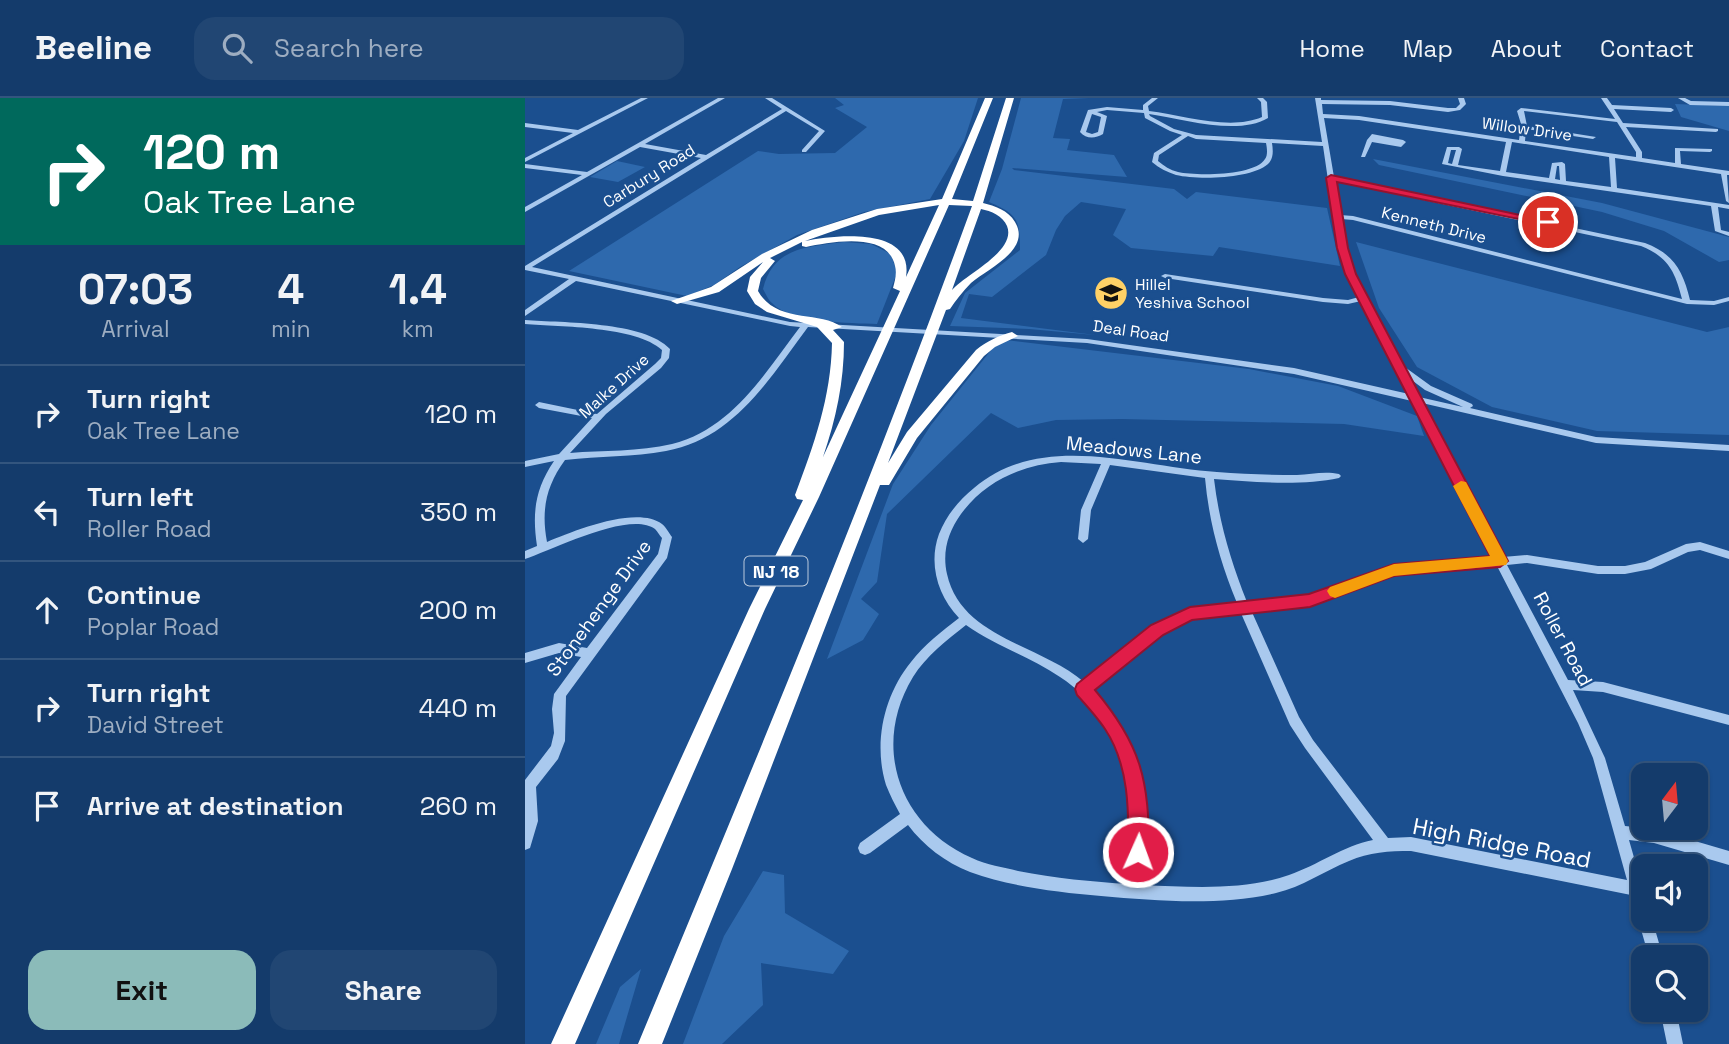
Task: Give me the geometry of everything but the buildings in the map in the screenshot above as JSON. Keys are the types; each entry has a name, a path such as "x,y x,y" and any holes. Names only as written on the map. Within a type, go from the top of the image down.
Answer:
{"highway":[{"name":"NJ 18","path":"563,1044 757,609 812,497 890,319 951,189 989,98"},
{"name":"NJ 18","path":"650,1044 936,321 977,205 1010,98"},
{"path":"677,301 707,296 764,257 823,229 878,212 926,203 960,201 995,209 1012,223 1013,241 959,290 936,321"},
{"path":"757,609 821,449 829,421 838,346 830,327 783,316 765,307 754,293 757,275 779,255 812,242 846,238 881,244 897,254 904,268 890,319"},
{"path":"859,521 902,449 942,398 988,346 1012,336"}],"street":[{"path":"525,160 645,98"},
{"path":"525,210 722,98"},
{"path":"768,98 823,132 804,152"},
{"path":"1155,98 1146,105 1145,110 1150,119 1186,135 1325,142"},
{"path":"1090,111 1104,116 1101,133 1088,135 1083,132 1090,111 1102,106 1184,114 1213,122 1256,123 1265,118 1264,102 1260,98"},
{"path":"1318,100 1390,103 1454,110 1463,104 1461,98"},
{"path":"1604,98 1639,152 1639,160"},
{"path":"1681,98 1690,103 1728,101"},
{"name":"Roller Road","path":"1318,100 1344,256 1362,299 1405,383 1566,685 1598,758 1631,870"},
{"path":"1610,107 1671,110"},
{"name":"Carbury Road","path":"526,268 786,109"},
{"path":"1522,143 1524,127 1520,111 1523,109 1621,123 1716,130"},
{"name":"Willow Drive","path":"1321,116 1379,121 1726,173"},
{"path":"1363,156 1379,121"},
{"path":"525,125 579,132"},
{"path":"1524,127 1593,136"},
{"path":"1186,135 1158,152 1154,159 1157,164 1166,170 1186,175 1246,172 1267,162 1270,156 1269,140"},
{"path":"1503,174 1509,141"},
{"path":"640,145 705,157"},
{"path":"1678,166 1677,149 1710,150"},
{"path":"1612,156 1614,191"},
{"path":"1552,181 1554,164 1562,164 1563,183"},
{"path":"525,166 587,174"},
{"path":"1455,166 1614,191 1728,205"},
{"path":"1726,173 1729,220"},
{"path":"1331,178 1643,244 1665,254 1675,265 1687,302"},
{"path":"1714,204 1719,231 1729,234"},
{"name":"Kenneth Drive","path":"1337,217 1353,218 1687,302 1714,303 1729,299"},
{"name":"Deal Road","path":"526,268 805,326 1087,341 1258,365 1608,442 1729,448"},
{"path":"1165,276 1323,300 1348,302 1362,299"},
{"path":"525,314 574,279"},
{"name":"Malke Drive","path":"525,322 614,330 650,337 664,345 666,353 661,363 569,445 561,456"},
{"path":"525,464 561,456 666,447 708,434 731,417 805,326"},
{"path":"1398,366 1429,388 1483,415"},
{"path":"1384,392 1405,383"},
{"path":"539,405 600,417"},
{"path":"543,548 538,518 540,506 561,456"},
{"name":"Meadows Lane","path":"1136,890 1140,816 1133,773 1113,725 1084,689 1061,671 985,633 966,619 945,590 939,559 947,527 964,502 992,480 1026,465 1065,458 1209,475 1266,478 1336,475"},
{"path":"1083,539 1086,510 1106,462"},
{"path":"1209,475 1218,530 1244,607 1297,726 1364,813 1384,844"},
{"name":"Stonehenge Drive","path":"525,555 623,520 649,522 665,532 667,543 663,555 559,694 557,713 560,732 557,747 527,786 531,821 525,843"},
{"path":"1084,689 1157,630 1190,613 1310,600 1394,570 1538,559 1608,570 1647,566 1691,547 1709,547 1729,555"},
{"name":"High Ridge Road","path":"966,619 918,660 903,682 892,707 886,761 897,798 907,817 939,848 982,869 1061,884 1136,890 1229,892 1275,887 1359,849 1384,844 1417,845 1631,888"},
{"path":"525,657 559,648 588,653"},
{"path":"1566,685 1603,687 1729,720"},
{"path":"865,848 907,817"},
{"path":"1621,832 1654,836 1729,858"},
{"path":"1670,1022 1675,1044"}],"shaded area":[{"path":"835,98 978,98 964,141 930,199 864,212 797,235 714,285 687,296 569,271 758,151 779,154 835,153 867,127 835,108 844,105"},
{"path":"1021,98 1089,98 1063,99 1053,138 1070,139 1067,150 1114,155 1127,177 1012,168 1014,170 1174,189 1187,199 1196,192 1327,208 1340,266 1219,247 1213,256 1131,248 1113,235 1126,209 1081,202 1065,216 1046,255 992,297 969,294 961,318 1095,335 950,326 965,293 1020,250 1018,224 1015,219 1006,210 989,202 1002,169"},
{"path":"1675,104 1729,106 1729,131 1681,117"},
{"path":"1373,159 1602,203 1729,237 1729,260 1719,262 1664,231 1602,212 1379,165"},
{"path":"617,161 645,167 618,182 590,177"},
{"path":"844,242 871,244 891,254 897,273 877,324 837,322 792,315 780,310 769,300 763,289 768,275 783,257 805,248"},
{"path":"1356,242 1707,332 1729,327 1729,435 1597,431 1492,407 1417,367 1379,308"},
{"path":"1006,340 1249,369 1338,386 1417,416 1424,436 1344,424 1122,419 1056,420 1018,428 991,413 887,514 877,582 861,599 879,614 863,640 827,659 893,484 931,425 996,344"},
{"path":"763,871 784,875 785,913 849,951 833,974 761,963 763,1005 722,1044 683,1044 724,936"},
{"path":"641,969 619,1044 596,1044 620,987"}],"slow traffic":[{"path":"1335,591 1394,570 1500,561 1461,486"}],"place":[{"name":"Hillel Yeshiva School","path":"1111,293"}],"route":[{"path":"1138,852 1139,803 1128,755 1113,725 1084,689 1157,630 1190,613 1310,600 1394,570 1500,561 1350,274 1342,248 1331,178 1548,222"}]}
